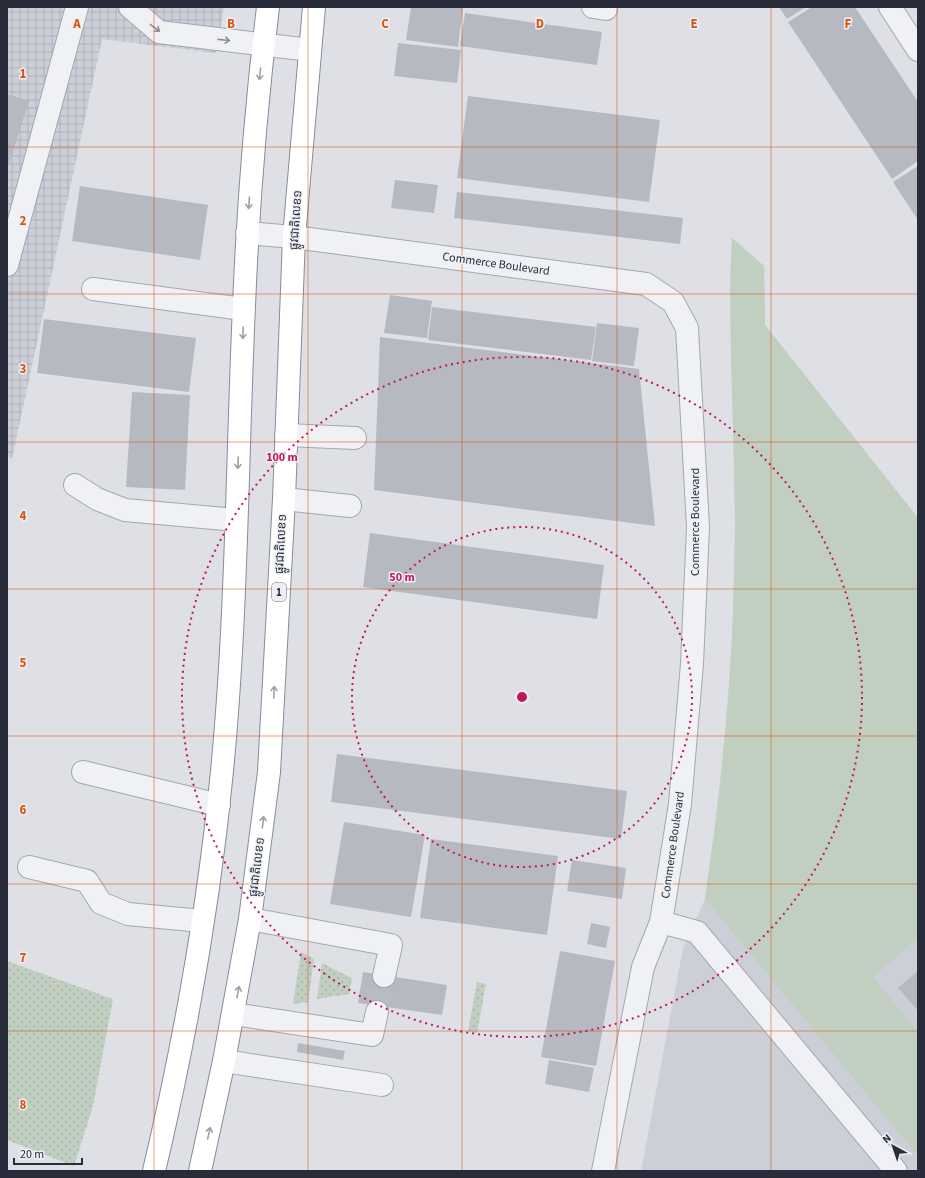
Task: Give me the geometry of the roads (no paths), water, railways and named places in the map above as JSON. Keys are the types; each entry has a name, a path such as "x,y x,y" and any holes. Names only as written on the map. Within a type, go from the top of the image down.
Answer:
{"highway":[{"path":"154,1171 183,1042 219,805 228,695 247,233 256,112 268,7"},
{"name":"ផ្លូវជាតិលេខ១","path":"200,1171 234,1014 250,919 269,772 284,499 294,237 314,7"}],"street":[{"path":"7,265 77,7"},
{"path":"130,7 159,32 310,50"},
{"path":"890,7 918,50"},
{"name":"Commerce Boulevard","path":"247,233 294,237 646,284 672,302 687,328 698,527 693,641 680,804 661,922 643,967 604,1171"},
{"path":"93,289 244,309"},
{"path":"286,434 355,438"},
{"path":"76,485 97,499 124,510 236,520"},
{"path":"284,499 350,506"},
{"path":"83,772 219,805"},
{"path":"29,867 87,881 101,903 128,914 202,921"},
{"path":"250,919 390,945 384,976"},
{"path":"661,922 697,932 896,1171"},
{"path":"234,1014 372,1035 377,1012"},
{"path":"224,1061 382,1085"}],"tunnel":[{"path":"377,1012 384,976"}]}
